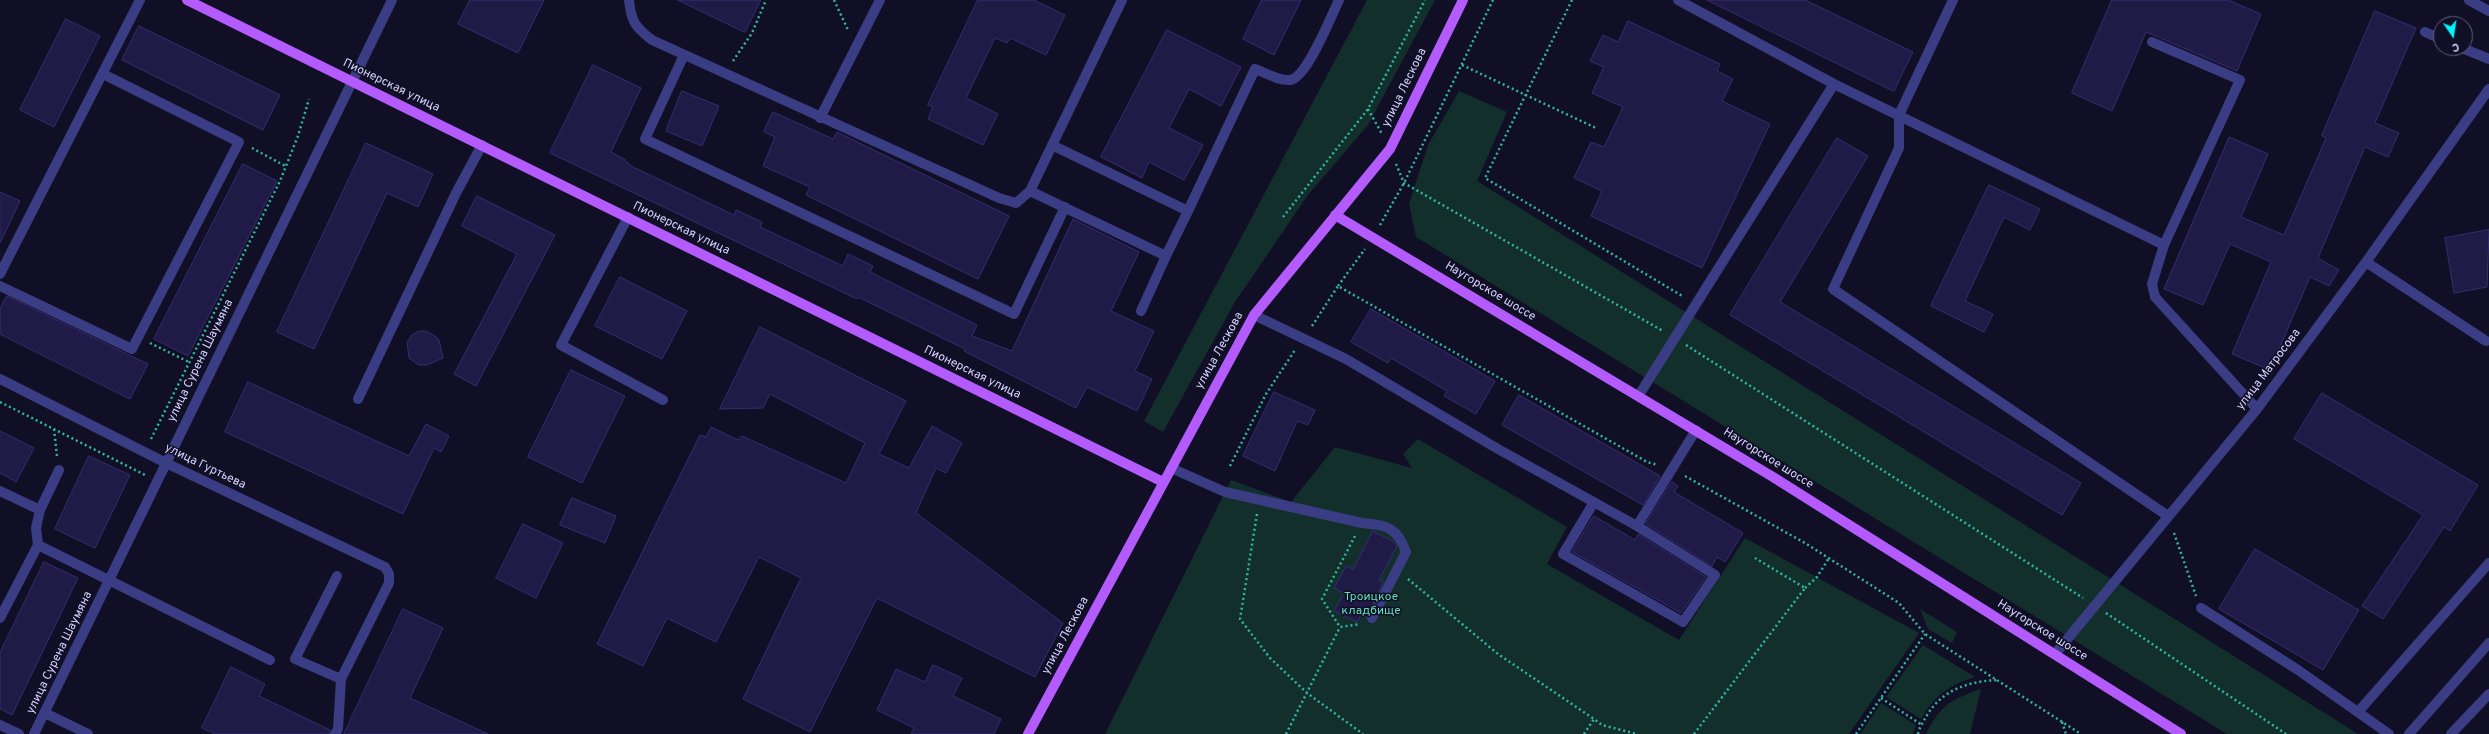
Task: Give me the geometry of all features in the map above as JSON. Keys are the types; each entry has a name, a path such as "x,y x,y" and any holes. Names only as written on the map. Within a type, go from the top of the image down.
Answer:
{"main road":[{"name":"Пионерская улица","path":"187,0 1163,482"},
{"name":"улица Лескова","path":"1028,734 1254,315 1390,149 1463,0"},
{"name":"Наугорское шоссе","path":"1335,215 1639,395 2181,734"}],"street":[{"path":"0,274 140,0"},
{"name":"улица Сурена Шаумяна","path":"34,734 351,81 392,0"},
{"path":"629,0 631,17 639,30 652,40 820,118 999,198 1016,203 1030,191 1122,0"},
{"path":"820,118 880,0"},
{"path":"1141,311 1255,69 1283,80 1292,80 1304,70 1339,0"},
{"path":"1678,0 1834,84 2164,245"},
{"path":"1953,0 1899,115 1899,148 1833,289 2168,516"},
{"path":"2469,0 2489,11"},
{"path":"2426,32 2433,35"},
{"path":"2152,42 2240,80 2164,245 2152,284 2155,297 2257,409"},
{"path":"2473,52 2489,59"},
{"path":"684,54 645,139 1014,314 1065,207"},
{"path":"0,286 132,349 239,142 103,74"},
{"path":"1639,395 1834,84"},
{"name":"улица Матросова","path":"2054,654 2257,409 2366,262 2489,89"},
{"path":"358,399 456,193 482,145"},
{"path":"1052,145 1188,211"},
{"path":"1030,191 1166,256"},
{"path":"628,217 561,345 663,400"},
{"path":"2366,262 2486,341"},
{"path":"1254,315 1346,359 1498,449 1594,502 1637,526 1714,575 1683,622 1563,554 1594,502"},
{"name":"улица Гуртьева","path":"0,379 145,451 166,463 385,567 389,574 389,583 341,679"},
{"path":"1637,526 1696,430"},
{"path":"1171,468 1225,492 1362,523 1383,525 1400,536 1406,552 1372,618"},
{"path":"0,618 38,546 36,528 40,510 59,470"},
{"path":"0,491 40,510"},
{"path":"38,546 110,580 270,660"},
{"path":"2358,712 2489,562"},
{"path":"336,734 338,729 341,679 295,659 337,576"},
{"path":"2200,608 2298,670 2389,734"},
{"path":"2408,734 2489,643"},
{"path":"2451,734 2489,694"},
{"path":"45,713 88,734"},
{"path":"0,725 19,734"}],"path":[{"path":"725,73 752,33 766,0"},
{"path":"834,0 856,47"},
{"path":"1282,217 1368,109 1425,0"},
{"path":"1230,466 1266,394 1338,286 1373,238 1404,183 1493,0"},
{"path":"1572,0 1485,178 1696,304"},
{"path":"1462,65 1596,128"},
{"path":"145,451 287,167 309,99"},
{"path":"1368,109 1390,149 1404,183 1674,337 2094,604 2286,734"},
{"path":"239,142 287,167"},
{"path":"1338,286 1647,462 1671,469 1829,558 1899,604 1925,634 2082,734"},
{"path":"139,337 189,362"},
{"path":"0,402 156,481"},
{"path":"54,429 59,470"},
{"path":"1259,500 1240,619 1270,658 1307,693 1363,734"},
{"path":"2168,516 2200,608"},
{"path":"1340,627 1322,599 1362,523"},
{"path":"1755,558 1806,588"},
{"path":"1694,734 1806,588 1817,577 1829,558"},
{"path":"1397,570 1498,654 1602,725 1637,734"},
{"path":"1340,627 1361,624 1372,618"},
{"path":"1286,734 1340,627"},
{"path":"1856,734 1925,634"},
{"path":"1918,734 1932,707 1952,690 1978,681 1998,680"},
{"path":"1881,698 1922,725"},
{"path":"1584,734 1594,719"},
{"path":"2060,720 2066,734"}],"green space":[{"path":"1367,0 1435,0 1368,125 1308,195 1235,302 1163,432 1144,421"},
{"path":"1459,91 1507,112 1477,181 2358,734 2227,734 1416,237 1409,204 1428,145"},
{"name":"Троицкое кладбище","path":"1418,439 1567,527 1547,564 1679,640 1745,538 1919,633 1849,734 1105,734 1231,480 1291,502 1335,447 1412,468 1403,454"},
{"path":"1920,609 1957,632 1952,643 1928,629"},
{"path":"1923,645 1975,677 1958,683 1943,692 1931,704 1921,719 1886,697"},
{"path":"1981,689 1970,734 1926,734 1936,716 1948,704 1962,696"},
{"path":"1881,703 1916,725 1913,734 1860,734"}],"building":[{"path":"470,0 544,0 518,53 458,24"},
{"path":"678,0 761,0 745,32"},
{"path":"978,0 1034,0 1065,15 1046,55 1010,38 1007,43 995,38 966,98 998,114 983,145 928,119 933,107 928,105"},
{"path":"1262,0 1301,0 1274,55 1243,39"},
{"path":"1707,0 1805,0 1913,52 1894,91"},
{"path":"2112,0 2228,0 2261,14 2237,71 2146,32 2112,111 2072,93"},
{"path":"2375,11 2416,28 2375,123 2399,133 2388,157 2365,147 2318,258 2339,270 2329,286 2310,277 2270,370 2232,354 2271,262 2230,244 2203,305 2164,289 2229,137 2268,154 2241,217 2284,235 2326,138 2322,136"},
{"path":"66,19 100,36 54,127 20,110"},
{"path":"1628,21 1720,64 1717,71 1733,79 1722,101 1770,124 1702,268 1591,216 1602,191 1574,178 1591,142 1604,147 1623,107 1592,93 1604,67 1590,61 1603,35 1618,42"},
{"path":"139,26 280,95 263,130 122,60"},
{"path":"1167,30 1241,67 1221,106 1189,89 1169,128 1203,145 1184,180 1149,162 1142,178 1101,157"},
{"path":"593,65 641,88 611,152 624,159 631,166 734,215 736,210 762,222 760,227 843,266 848,254 873,266 870,272 977,325 972,336 1012,351 1073,219 1139,252 1111,311 1154,331 1135,371 1152,379 1137,411 1087,387 1076,408 964,351 965,349 858,297 857,299 550,153"},
{"path":"682,91 719,106 702,146 666,131"},
{"path":"773,112 833,139 837,132 1009,216 978,279 806,195 810,187 763,166 775,137 764,132"},
{"path":"1837,138 1868,156 1780,302 2081,483 2062,515 1730,315"},
{"path":"366,143 433,174 418,207 387,193 314,349 277,332"},
{"path":"243,164 277,181 188,356 154,339"},
{"path":"1989,185 2040,209 2030,230 2004,217 1965,301 1993,314 1984,332 1931,306"},
{"path":"0,192 20,201 0,243"},
{"path":"477,196 555,235 476,386 454,374 517,254 462,226"},
{"path":"2489,230 2487,287 2454,293 2445,238"},
{"path":"620,277 687,311 662,359 595,326"},
{"path":"7,296 148,364 130,399 0,334 0,309"},
{"path":"1371,309 1495,381 1476,414 1444,396 1447,391 1391,358 1388,363 1351,342"},
{"path":"760,327 906,401 879,454 909,468 932,426 962,443 946,473 936,468 916,513 1063,623 1035,677 877,598 810,732 743,699 801,578 759,557 716,642 667,618 643,666 597,644 700,435 706,437 711,427 738,440 742,436 846,483 865,443 770,394 763,408 720,409"},
{"path":"420,331 426,331 439,340 443,358 427,365 419,365 409,358 407,342 412,335"},
{"path":"571,370 625,396 582,483 528,457"},
{"path":"248,382 409,456 426,424 449,436 441,452 434,448 403,514 225,432"},
{"path":"1274,392 1315,410 1308,425 1297,421 1275,471 1243,456"},
{"path":"2322,393 2478,485 2450,531 2444,527 2383,619 2362,606 2423,515 2294,439"},
{"path":"1519,395 1660,476 1643,505 1502,425"},
{"path":"0,431 34,448 16,482 0,473"},
{"path":"89,456 130,475 95,548 55,529"},
{"path":"1672,482 1678,486 1674,492 1743,533 1725,562 1717,557 1712,566 1646,524"},
{"path":"572,498 616,516 605,543 560,525"},
{"path":"1594,516 1635,540 1638,534 1706,577 1681,613 1572,552"},
{"path":"523,524 563,543 536,598 496,578"},
{"path":"1373,531 1394,542 1397,546 1379,580 1383,582 1366,618 1361,615 1357,622 1334,611 1344,593 1334,588 1346,566 1353,569"},
{"path":"2255,549 2359,610 2323,670 2219,609"},
{"path":"44,562 78,578 12,715 0,709 0,653"},
{"path":"403,609 443,628 410,698 488,734 344,734"},
{"path":"933,665 962,678 953,696 1001,719 994,734 911,734 914,728 877,710 896,669 925,682"},
{"path":"231,667 265,684 259,696 330,730 329,734 215,734 202,728"}]}
